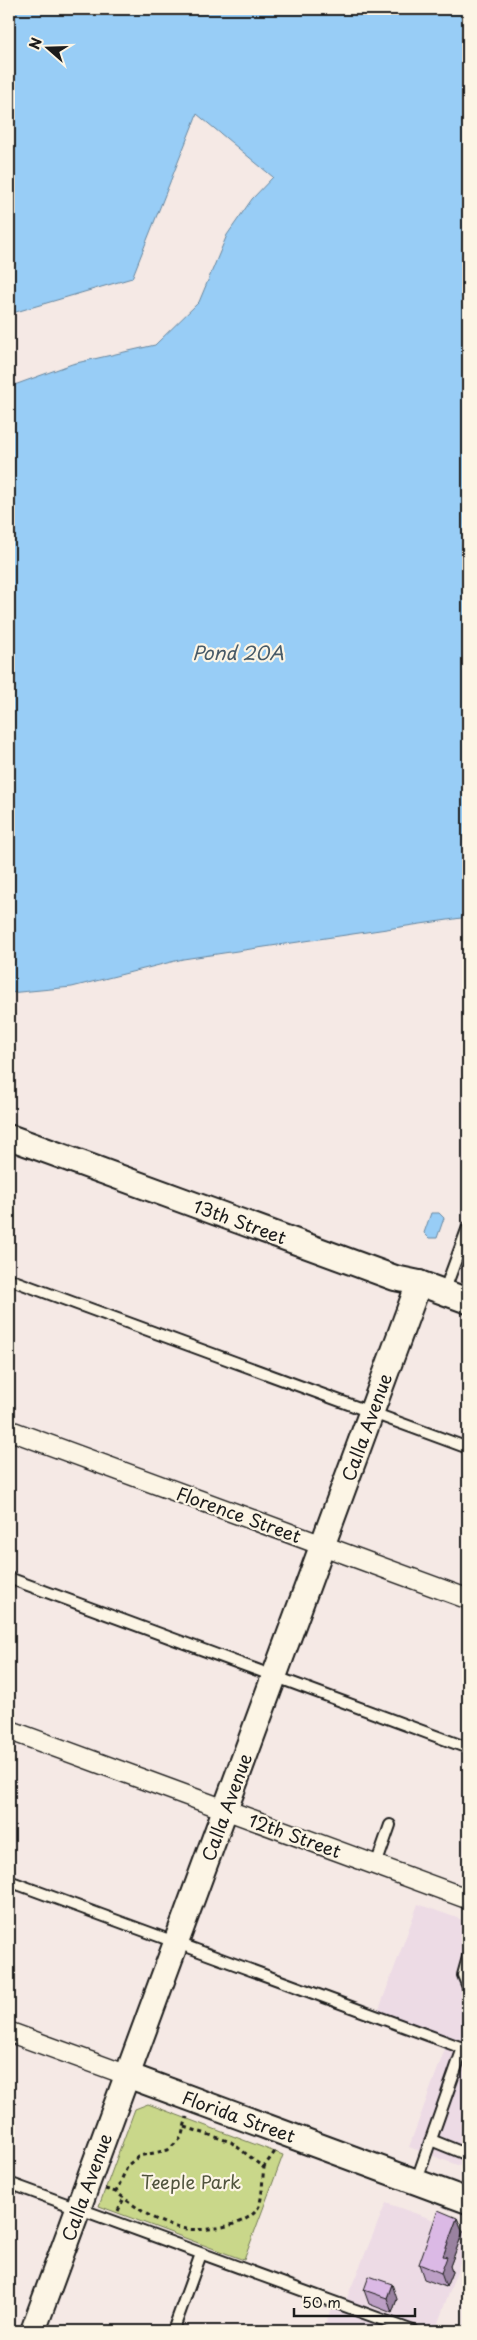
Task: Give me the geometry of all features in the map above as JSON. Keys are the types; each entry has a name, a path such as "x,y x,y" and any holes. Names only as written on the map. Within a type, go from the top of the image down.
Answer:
{"street":[{"name":"13th Street","path":"10,1142 395,1278 419,1283 468,1301"},
{"name":"Calla Avenue","path":"33,2331 419,1283"},
{"name":"Florence Street","path":"9,1430 468,1599"},
{"name":"12th Street","path":"9,1730 468,1899"},
{"name":"Florida Street","path":"9,2032 468,2201"}],"lane":[{"path":"444,1292 468,1227"},
{"path":"9,1279 468,1448"},
{"path":"9,1578 468,1748"},
{"path":"376,1865 390,1824"},
{"path":"9,1881 466,2049 430,2140 416,2182"},
{"path":"468,1957 463,1974 468,1987"},
{"path":"430,2140 468,2155"},
{"path":"9,2183 413,2331"},
{"path":"173,2331 201,2254"}],"path":[{"path":"116,2192 128,2165 139,2156 168,2150 181,2138 187,2116"},
{"path":"185,2127 231,2142 263,2168"},
{"path":"102,2188 116,2192 144,2214 168,2225 187,2231 214,2229 235,2224 253,2214 259,2205 263,2168 276,2150"}],"shaded area":[{"path":"418,1904 468,1922 468,2169 409,2147 445,2049 374,2023"},
{"path":"386,2203 468,2232 468,2241 435,2331 323,2331 331,2309 341,2312"}],"green space":[{"name":"Teeple Park","path":"148,2104 283,2155 244,2260 99,2206 135,2109"}],"water":[{"name":"Pond 20A","path":"9,9 468,9 468,917 183,959 72,987 9,993 9,387 72,364 155,345 199,302 227,235 252,199 273,177 197,114 132,278 9,314"},
{"path":"431,1213 439,1213 444,1218 437,1238 429,1238 424,1233"}],"building":[{"path":"438,2210 457,2218 443,2256 447,2257 441,2273 419,2264"},
{"path":"369,2276 392,2284 387,2298 364,2290"}]}
